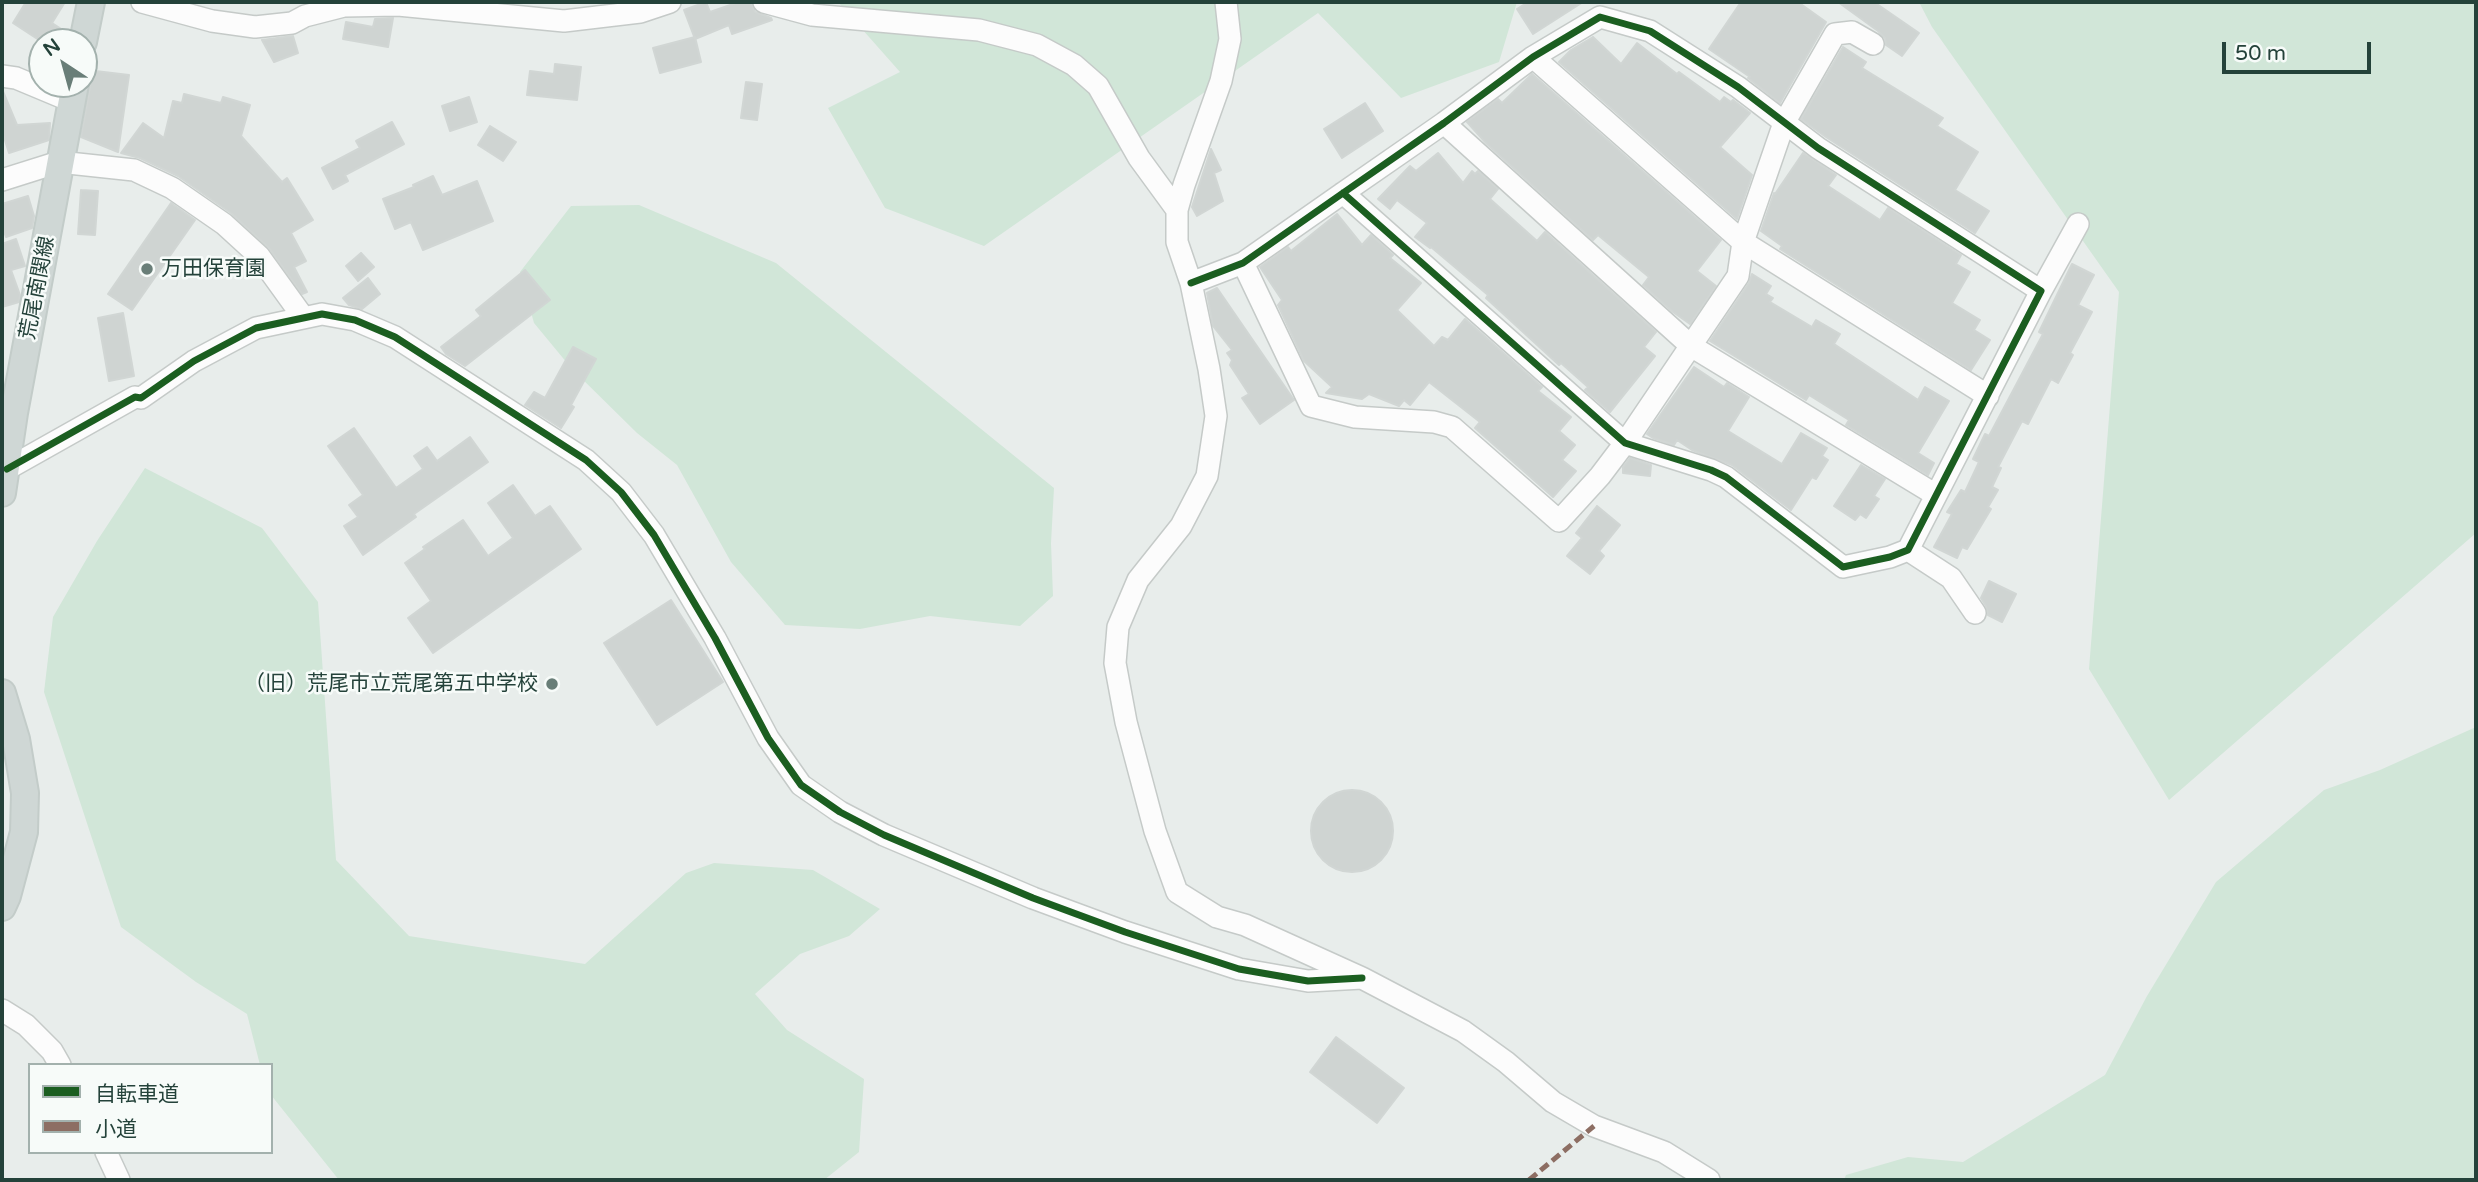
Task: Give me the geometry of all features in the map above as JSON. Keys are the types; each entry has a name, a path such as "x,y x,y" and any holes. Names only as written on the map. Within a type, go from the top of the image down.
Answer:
{"main road":[{"path":"86,28 91,2"},
{"name":"荒尾南関線","path":"4,481 72,98"},
{"path":"2,693 16,739 25,793 24,832 2,906"}],"street":[{"path":"142,2 212,21 255,27 292,23 305,16 344,6 398,5 564,21 640,12 670,2"},
{"path":"764,2 812,15 979,30 1037,46 1074,65 1098,86 1139,158 1177,210"},
{"path":"1226,2 1230,39 1222,81 1177,210 1177,243 1191,283 1216,416 1207,475 1181,526 1138,580 1118,628 1115,663 1126,722 1155,831 1177,892 1217,917 1245,925 1362,978 1463,1031 1553,1101 1594,1126 1664,1152 1709,1180"},
{"path":"1191,283 1242,263 1444,123 1533,57 1600,17 1650,31 1738,87 1784,123 1871,183 2041,292"},
{"path":"1242,263 1311,406 1355,417 1434,422 1452,427 1559,521 1600,476 1625,443 1738,276 1743,242 1784,123 1835,34 1852,32 1873,44"},
{"path":"1533,57 1743,242 1988,396"},
{"path":"2,76 28,81"},
{"path":"1444,123 1691,346 1936,495"},
{"path":"2,180 59,162 134,170 172,188 224,224 259,256 303,317"},
{"path":"1343,193 1625,443 1712,470 1843,567 1890,557 1908,550 2078,224"},
{"path":"4,481 135,397 141,398 194,361 256,328 322,314 355,320 395,337 586,460 621,492 654,535 715,638 768,738 801,785 840,812 884,835 1033,898 1125,932 1239,969 1308,981 1362,978"},
{"path":"1908,550 1951,578 1975,613"},
{"path":"2,1010 26,1025 52,1051 59,1063"},
{"path":"107,1154 119,1180"}],"green space":[{"path":"838,2 1517,2 1499,62 1401,98 1318,13 984,246 885,208 828,108 900,72"},
{"path":"1919,2 2476,2 2476,533 2169,800 2089,669 2119,292 1932,27"},
{"path":"639,205 776,263 1054,488 1051,543 1053,596 1020,626 930,616 860,629 785,625 731,562 677,465 637,433 572,369 534,323 520,272 571,206"},
{"path":"145,468 262,528 318,602 336,860 409,936 585,964 686,873 714,863 813,870 880,909 849,936 800,954 755,994 787,1030 864,1079 859,1152 824,1180 339,1180 273,1098 273,1063 259,1063 247,1014 196,982 121,927 44,692 53,617 97,541"},
{"path":"2476,727 2476,1180 1844,1180 1846,1175 1908,1157 1963,1162 2105,1075 2147,996 2216,882 2324,790 2380,770"}],"building":[{"path":"26,2 65,2 52,23 60,28 28,28 28,33 13,23"},
{"path":"706,2 710,12 739,2 751,2 755,12 772,20 732,34 729,25 695,39 684,10"},
{"path":"1528,2 1583,2 1533,34 1517,9"},
{"path":"1741,2 1798,2 1826,22 1780,103 1748,78 1750,77 1709,49"},
{"path":"1838,2 1874,2 1919,33 1902,56 1886,45 1885,38 1878,31"},
{"path":"393,18 388,47 343,39 346,22 373,27 375,19"},
{"path":"293,36 298,53 274,62 262,40"},
{"path":"695,37 701,62 660,73 653,48"},
{"path":"1593,37 1621,64 1637,43 1720,102 1724,97 1731,102 1733,100 1750,113 1720,147 1752,175 1737,219 1559,62 1571,50"},
{"path":"1843,47 1866,62 1862,68 1943,118 1937,126 1978,152 1955,190 1989,211 1975,233 1801,119"},
{"path":"555,64 581,67 577,100 527,95 530,71 554,74"},
{"path":"98,71 129,75 118,152 81,137 88,98 98,98"},
{"path":"1532,74 1721,240 1697,271 1716,286 1690,324 1643,285 1649,277 1598,235 1593,240 1486,143 1467,122 1498,99 1502,103"},
{"path":"746,82 762,84 757,120 741,118"},
{"path":"2,89 17,125 50,123 49,140 9,153 2,131"},
{"path":"184,94 221,103 223,97 250,105 241,136 282,182 287,178 313,220 291,233 306,261 294,267 307,292 302,294 269,248 231,213 178,176 140,158 121,153 143,123 164,138 173,101 182,103"},
{"path":"469,97 477,122 450,131 442,106"},
{"path":"1365,103 1383,131 1342,158 1324,129"},
{"path":"392,122 404,144 345,175 348,181 333,189 322,168 360,148 356,141"},
{"path":"490,126 516,142 503,161 478,145"},
{"path":"1211,149 1221,170 1214,173 1223,201 1197,216 1192,207"},
{"path":"1438,153 1463,183 1472,171 1475,174 1478,171 1498,189 1490,199 1537,241 1545,232 1656,332 1644,347 1655,356 1610,412 1585,390 1588,387 1561,363 1559,365 1486,298 1488,295 1431,247 1415,237 1427,223 1397,200 1390,209 1378,199 1410,166 1416,171"},
{"path":"1803,153 1836,175 1828,186 1880,220 1888,208 1961,255 1956,264 1970,272 1952,303 1980,320 1974,330 1990,340 1971,370 1780,249 1782,246 1761,231 1774,193"},
{"path":"433,176 442,195 477,181 493,221 423,250 411,222 395,229 383,199"},
{"path":"81,190 98,191 95,235 78,234"},
{"path":"28,196 34,216 32,228 6,237 2,226 2,204"},
{"path":"171,203 195,220 132,310 108,294"},
{"path":"1337,214 1362,245 1371,235 1393,255 1390,258 1421,283 1397,310 1434,346 1442,337 1448,340 1465,319 1542,387 1538,391 1571,417 1559,431 1575,445 1562,460 1576,471 1553,497 1475,428 1480,422 1429,382 1410,405 1404,400 1399,406 1369,394 1362,399 1326,393 1332,387 1304,361 1278,305 1282,300 1260,267 1288,247 1291,251"},
{"path":"16,239 25,266 11,270 20,295 19,302 2,307 2,244"},
{"path":"361,253 374,267 358,281 346,266"},
{"path":"2072,264 2094,275 2078,305 2092,312 2070,353 2073,355 2058,383 2051,379 2028,424 2022,421 1998,467 2001,468 1992,487 1998,490 1988,507 1991,509 1967,549 1962,547 1957,558 1934,547 1952,514 1947,512 1961,490 1965,492 1979,462 1973,459 1985,434 1989,436 2043,334 2039,332"},
{"path":"525,270 550,300 465,366 446,354 441,347 481,316 476,310"},
{"path":"1752,274 1771,286 1766,294 1773,298 1770,302 1812,327 1816,320 1840,334 1834,344 1918,400 1925,387 1949,401 1918,453 1934,463 1928,475 1846,425 1849,420 1809,395 1806,400 1710,341 1749,283"},
{"path":"368,278 380,294 362,309 349,305 343,298"},
{"path":"1217,288 1294,400 1260,424 1242,398 1249,394 1230,365 1232,360 1227,353 1232,350 1213,326 1207,293"},
{"path":"123,313 134,376 109,381 98,318"},
{"path":"573,347 596,359 561,428 525,405 534,392 545,398"},
{"path":"1694,367 1724,387 1727,383 1749,397 1728,431 1782,464 1801,433 1827,448 1822,456 1828,460 1816,479 1812,477 1791,510 1732,465 1692,450 1677,440 1674,445 1647,434"},
{"path":"354,428 396,488 423,469 414,456 427,447 437,461 470,437 488,462 414,514 416,517 363,555 344,526 358,517 349,505 363,495 328,446"},
{"path":"1630,458 1651,465 1650,476 1623,473 1623,467"},
{"path":"1861,465 1885,479 1874,496 1879,499 1866,518 1860,514 1855,520 1834,506"},
{"path":"513,485 535,516 550,506 581,549 433,653 408,618 431,601 405,563 425,549 423,547 463,520 488,556 513,538 488,503"},
{"path":"1597,506 1620,525 1599,551 1604,556 1590,574 1567,556 1582,538 1576,533"},
{"path":"1989,581 2016,594 2002,622 1988,615 1981,598"},
{"path":"671,600 723,682 657,725 604,643"},
{"path":"1344,790 1360,790 1375,796 1387,808 1393,831 1387,854 1375,866 1360,872 1344,872 1329,866 1317,854 1311,839 1311,823 1317,808 1329,796"},
{"path":"1336,1037 1404,1088 1377,1123 1310,1072"}],"marked path":[{"path":"1529,1180 1594,1126"}],"cycle path":[{"path":"1191,283 1243,263 1343,193 1444,123 1533,57 1600,17 1650,31 1738,87 1818,148 2041,291 1908,550 1890,557 1843,567 1726,477 1625,443 1343,193"},
{"path":"7,469 135,397 141,398 194,361 256,328 322,314 355,320 395,337 586,460 621,492 654,535 715,638 768,738 801,785 840,812 884,835 1033,898 1125,932 1239,969 1308,981 1362,978"}],"place":[{"name":"万田保育園","path":"147,269"},
{"name":"（旧）荒尾市立荒尾第五中学校","path":"552,684"}]}
